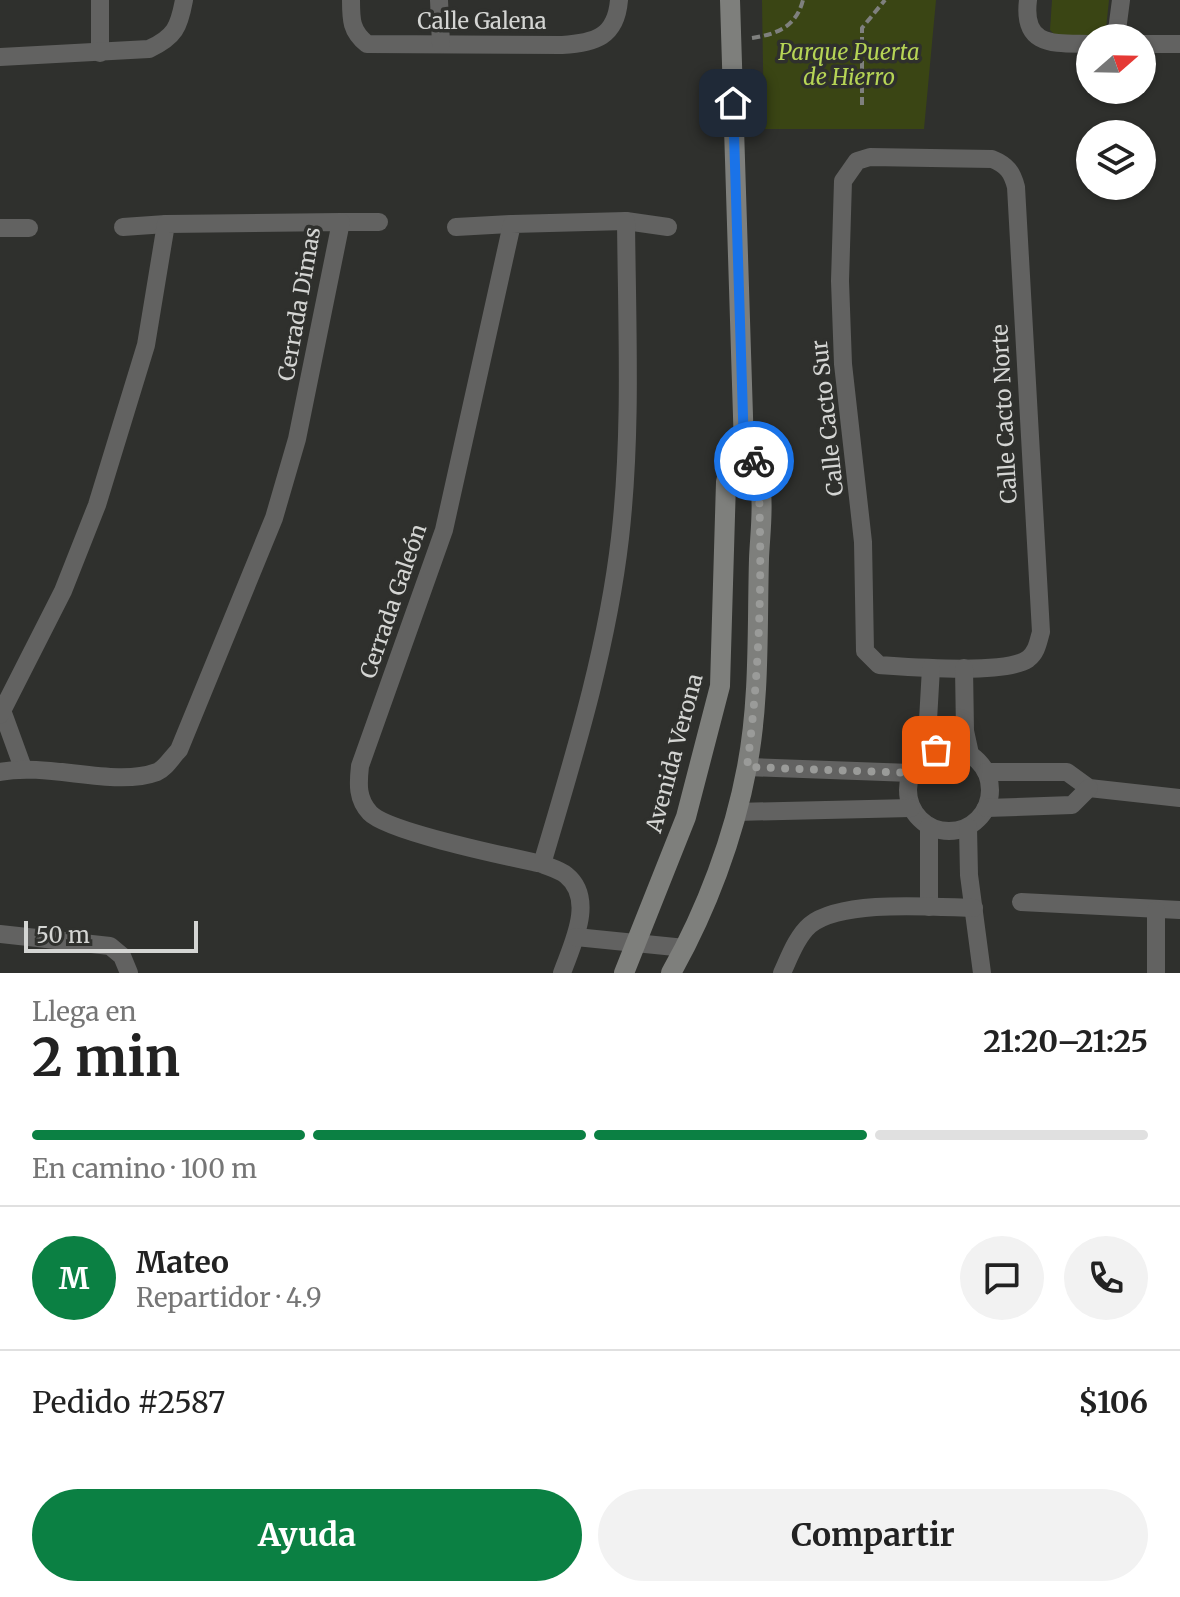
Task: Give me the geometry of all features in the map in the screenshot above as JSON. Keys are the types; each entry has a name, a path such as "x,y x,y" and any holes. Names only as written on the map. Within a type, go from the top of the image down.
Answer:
{"street":[{"path":"100,0 100,53"},
{"path":"0,57 149,49 169,40 180,19 184,0"},
{"name":"Calle Galena","path":"351,0 356,35 367,44 589,44 606,36 618,16 619,0"},
{"path":"439,0 441,44"},
{"path":"671,973 685,948 736,812 747,767 755,706 760,505 758,470 744,448 730,0"},
{"path":"1028,0 1026,12 1037,37 1047,43 1076,44"},
{"path":"1118,24 1121,0"},
{"path":"1156,44 1180,44"},
{"name":"Calle Cacto Norte","path":"848,170 857,161 870,157 992,159 1003,164 1012,174 1016,187 1041,632 1036,649 1027,660 964,668"},
{"name":"Calle Cacto Sur","path":"848,170 841,197 843,364 863,542 862,641 870,659 879,665 931,668"},
{"path":"542,864 589,707 609,616 620,537 628,431 626,221"},
{"path":"456,227 626,221 668,227"},
{"path":"341,222 379,222"},
{"name":"Cerrada Dimas","path":"0,772 23,768 134,777 160,771 179,750 274,518 297,439 341,222 123,227"},
{"path":"23,768 2,714 63,591 97,505 146,345 166,224"},
{"name":"Cerrada Galeón","path":"512,224 444,530 360,766 358,784 361,801 382,822 542,864 566,875 576,888 581,907 576,937"},
{"path":"0,228 29,228"},
{"name":"Avenida Verona","path":"624,973 686,817 720,686 726,482 734,451 744,448"},
{"path":"926,755 931,668 964,668 965,731 970,754 986,772 990,784 986,808 968,827 941,831 929,826 911,808 907,797 911,773 926,755 948,748 970,754"},
{"path":"747,767 911,773"},
{"path":"986,772 1067,772 1089,788 1180,798"},
{"path":"986,808 1072,805 1089,788"},
{"path":"736,812 911,808"},
{"path":"929,826 929,907"},
{"path":"968,827 982,973"},
{"path":"1021,902 1180,910"},
{"path":"782,973 807,928 822,916 844,911 974,908"},
{"path":"1156,910 1156,973"},
{"path":"0,934 110,946 122,956 129,973"},
{"path":"562,973 576,937 685,948"}],"path":[{"path":"731,40 773,35 788,27 803,0"},
{"path":"862,105 862,28 885,0"}],"green space":[{"name":"Parque Puerta de Hierro","path":"762,0 936,0 924,129 764,129"},
{"path":"1052,0 1109,0 1107,24 1076,24 1076,41 1063,43 1050,30"}],"way so far":[{"path":"754,461 758,470 760,505 755,706 747,767 911,773 920,760 936,750"}],"route":[{"path":"733,103 744,448 754,461"}]}
